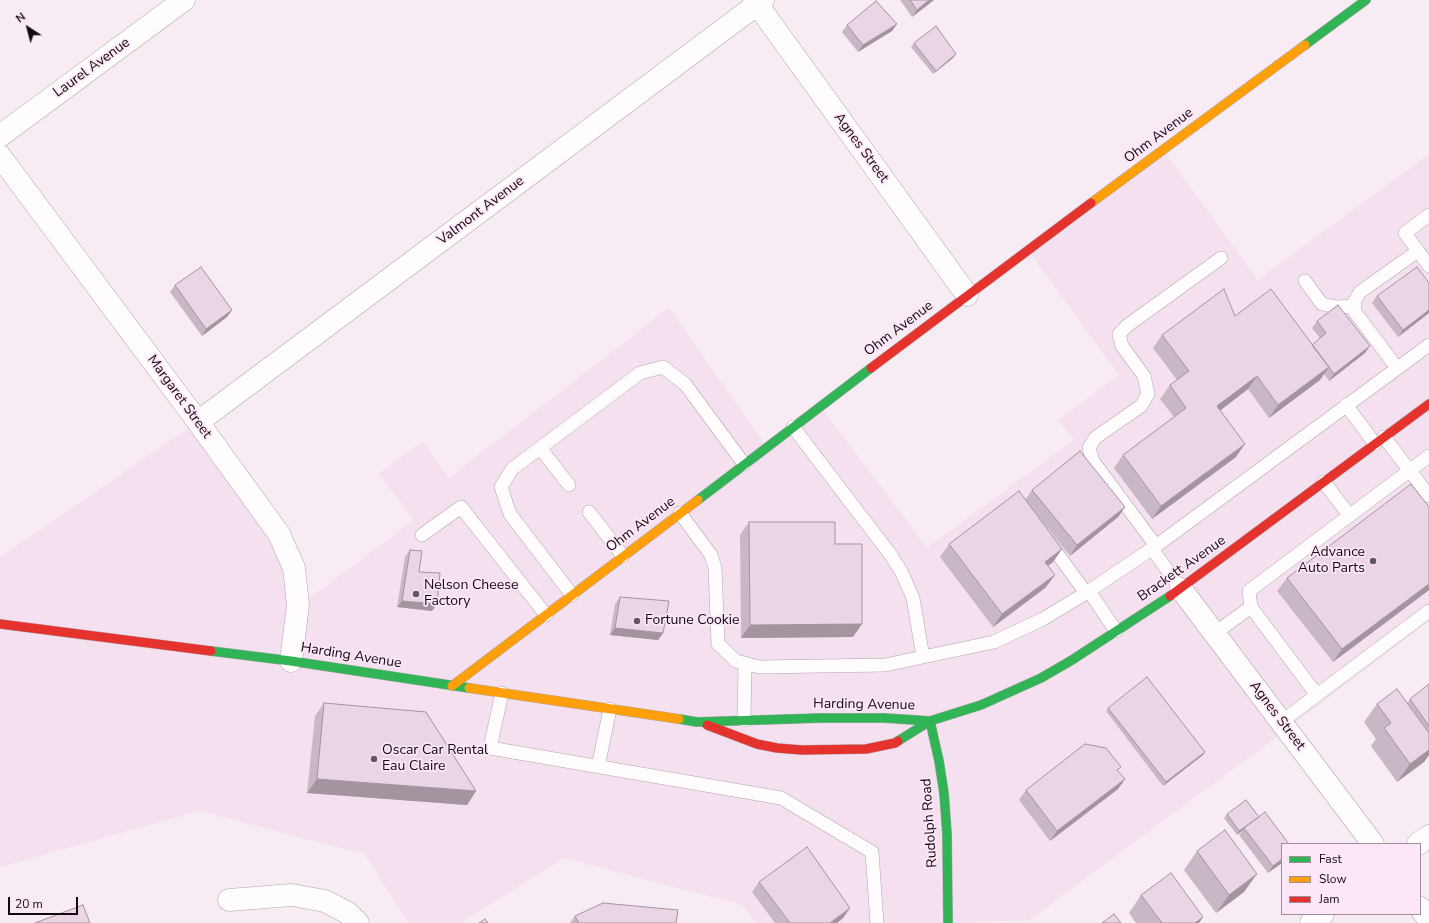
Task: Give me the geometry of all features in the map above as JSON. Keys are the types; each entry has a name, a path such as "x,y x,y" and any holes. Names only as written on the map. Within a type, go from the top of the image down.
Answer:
{"main road":[{"name":"Ohm Avenue","path":"452,686 967,295 1366,0"},
{"name":"Brackett Avenue","path":"930,721 981,704 1041,678 1116,631 1181,589 1429,404"},
{"name":"Harding Avenue","path":"0,624 291,661 697,722 821,718 884,718 930,721"},
{"name":"Harding Avenue","path":"697,722 757,744 777,748 802,750 866,749 895,743 930,721"},
{"name":"Rudolph Road","path":"930,721 944,793 947,834 948,923"}],"street":[{"name":"Laurel Avenue","path":"0,136 184,0"},
{"name":"Agnes Street","path":"758,1 967,295"},
{"name":"Valmont Avenue","path":"198,422 758,1"},
{"name":"Margaret Street","path":"0,156 198,422 279,534 294,568 298,605 291,661"},
{"name":"Agnes Street","path":"1181,589 1372,843"},
{"path":"1419,843 1429,836"},
{"path":"229,900 292,895 325,901 348,914 358,923"},
{"path":"1421,909 1429,920"},
{"path":"1311,923 1322,915"}],"lane":[{"path":"1429,215 1405,233 1429,266"},
{"path":"1397,368 1356,312 1354,302 1360,292 1418,251"},
{"path":"1181,589 1154,547 1093,461 1089,448 1095,438 1141,406 1148,394 1144,376 1122,346 1119,334 1221,258"},
{"path":"1305,281 1322,304 1336,307 1355,306"},
{"path":"680,513 711,554 715,568 718,644 736,661 759,667 885,665 994,642 1043,619 1087,592 1154,547 1429,345"},
{"path":"572,595 510,514 501,487 512,468 640,373 663,367 685,384 744,464"},
{"path":"1346,406 1410,470 1429,496"},
{"path":"793,427 890,554 902,573 913,598 923,657"},
{"path":"540,448 569,486"},
{"path":"1318,695 1251,607 1249,591 1429,456"},
{"path":"1324,482 1349,515"},
{"path":"422,535 461,507 546,615"},
{"path":"589,512 623,556"},
{"path":"1041,532 1116,631"},
{"path":"1215,633 1251,607"},
{"path":"1281,722 1429,612"},
{"path":"744,720 745,663"},
{"path":"502,693 490,748 781,798 872,852 877,923"},
{"path":"598,767 610,709"}],"shaded area":[{"path":"1163,150 1258,280 1428,155 1429,621 1287,729 1029,920 972,923 755,923 742,905 564,858 460,923 408,923 365,854 199,811 0,867 0,557 198,422 279,534 298,605 322,589 414,520 379,474 423,441 449,478 669,308 767,447 820,406 927,548 1074,440 1059,420 1119,375 1028,250"}],"building":[{"path":"910,0 929,0 917,10"},
{"path":"876,1 897,24 863,45 847,25"},
{"path":"936,26 956,54 936,71 914,43"},
{"path":"201,267 232,310 206,329 175,285"},
{"path":"1417,267 1429,283 1429,310 1403,330 1377,296"},
{"path":"1224,289 1235,316 1271,289 1329,367 1278,405 1257,376 1217,406 1245,444 1161,506 1123,455 1186,408 1170,385 1189,371 1162,335"},
{"path":"1338,305 1370,346 1334,374 1312,345 1326,333 1317,321"},
{"path":"1080,451 1125,507 1077,545 1032,490"},
{"name":"Advance Auto Parts","path":"1411,484 1429,507 1429,584 1342,649 1287,578"},
{"path":"1019,491 1062,549 1045,562 1055,575 1002,614 949,544"},
{"path":"749,522 835,522 835,544 862,544 862,624 750,625"},
{"name":"Nelson Cheese Factory","path":"410,550 422,551 419,572 440,573 437,604 402,601"},
{"name":"Fortune Cookie","path":"620,597 669,601 663,633 615,628"},
{"path":"1147,677 1205,752 1166,782 1108,708"},
{"path":"1429,684 1429,726 1410,699"},
{"path":"1397,689 1429,733 1429,750 1410,764 1384,728 1391,723 1377,704"},
{"name":"Oscar Car Rental Eau Claire","path":"324,703 426,712 476,791 317,779"},
{"path":"1085,744 1106,748 1121,767 1117,770 1125,779 1057,831 1026,790"},
{"path":"1246,800 1259,817 1239,831 1227,814"},
{"path":"1265,812 1288,843 1281,843 1281,860 1273,866 1244,828"},
{"path":"1225,830 1257,874 1229,895 1197,851"},
{"path":"807,847 850,908 830,923 790,923 759,882"},
{"path":"1171,873 1203,917 1195,923 1162,923 1141,895"},
{"path":"603,903 678,910 676,923 579,923 575,916"},
{"path":"83,905 90,923 35,923"},
{"path":"1114,914 1121,923 1102,923"},
{"path":"485,919 488,923 479,923"}],"traffic: fast":[{"path":"1305,45 1366,0"},
{"path":"698,500 871,368"},
{"path":"898,741 930,721 981,705 1041,678 1072,660 1170,596"},
{"path":"211,651 291,661 469,688"},
{"path":"679,719 697,722 821,718 884,718 930,721"},
{"path":"930,721 944,793 947,834 948,923"}],"traffic: slow":[{"path":"1091,203 1305,45"},
{"path":"452,686 698,500"},
{"path":"469,688 679,719"}],"traffic: jam":[{"path":"871,368 1091,203"},
{"path":"1170,596 1429,404"},
{"path":"0,624 211,651"},
{"path":"707,725 757,744 777,748 802,750 866,749 895,743 898,741"}],"place":[{"name":"Advance Auto Parts","path":"1373,561"},
{"name":"Nelson Cheese Factory","path":"416,594"},
{"name":"Fortune Cookie","path":"637,621"},
{"name":"Oscar Car Rental Eau Claire","path":"374,759"}]}
